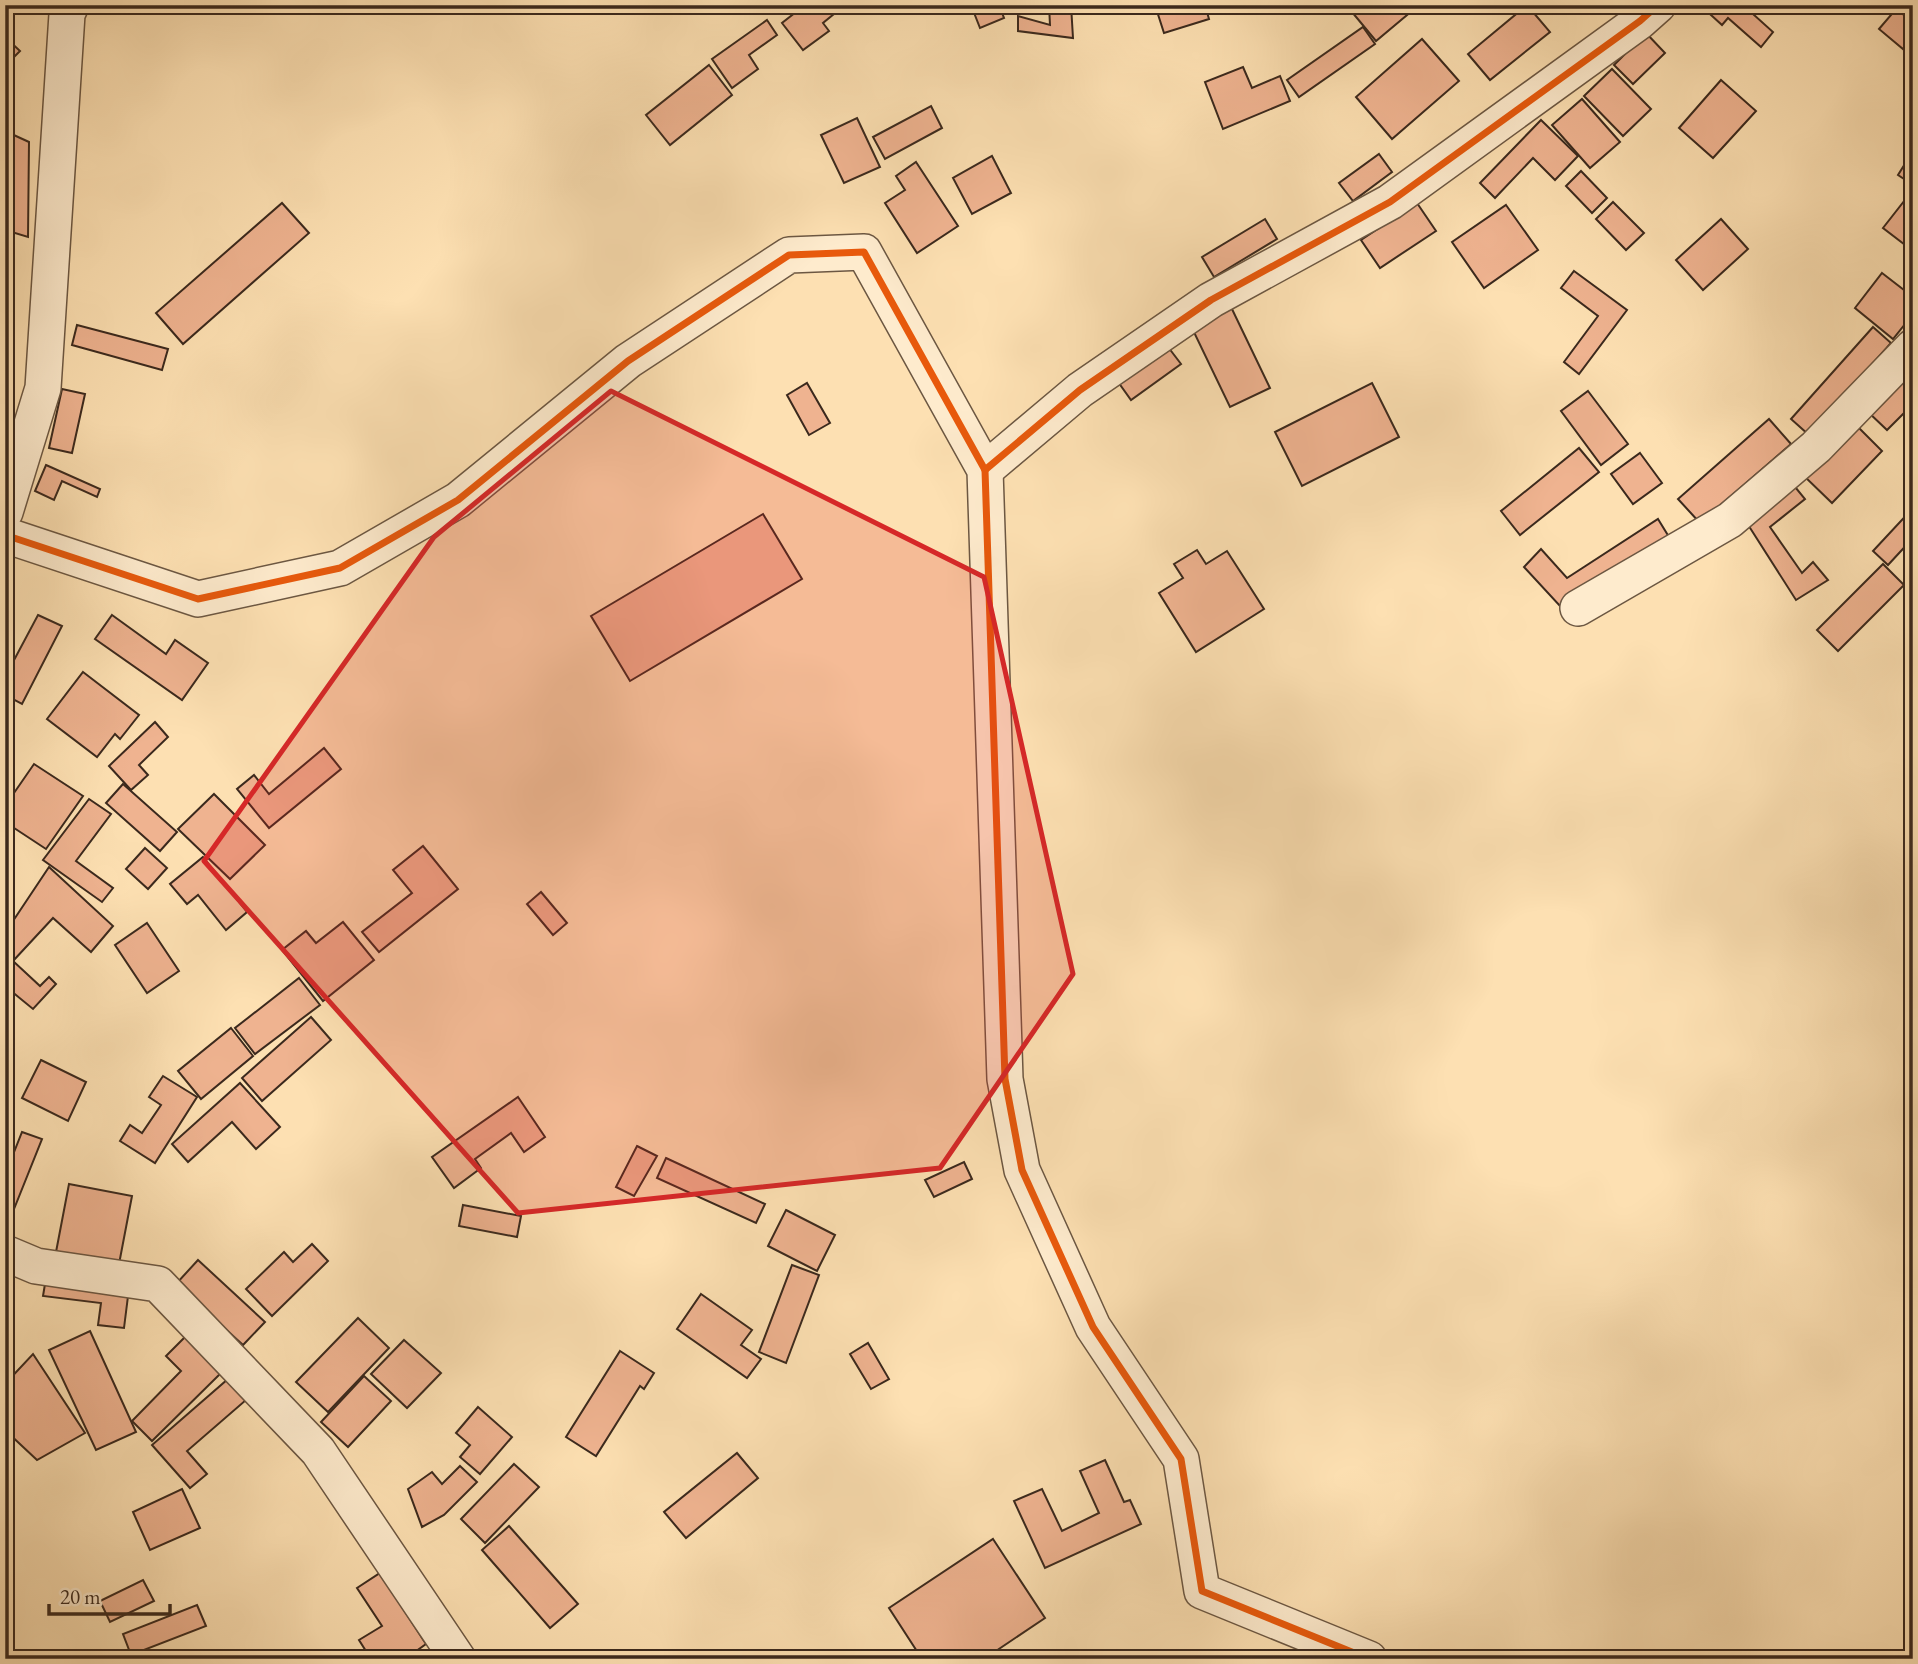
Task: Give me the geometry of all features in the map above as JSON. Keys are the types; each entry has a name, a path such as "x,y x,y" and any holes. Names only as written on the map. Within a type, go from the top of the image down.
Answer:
{"street":[{"path":"5,512 43,388 67,14 71,5"},
{"path":"985,470 1080,390 1211,300 1390,202 1658,5"},
{"path":"5,535 198,599 340,568 458,500 628,360 789,255 864,252 985,470 1005,1079 1022,1170 1093,1327 1181,1459 1202,1591 1369,1659"},
{"path":"1578,608 1730,520 1816,447 1913,347"},
{"path":"5,1253 36,1266 158,1284 317,1451 458,1659"}],"highlighted area":[{"path":"611,391 984,577 1073,974 940,1168 518,1213 204,861 434,537"}],"building":[{"path":"805,5 845,5 823,23 829,31 803,50 782,23"},
{"path":"971,5 999,5 1004,18 980,28"},
{"path":"1049,5 1071,5 1073,38 1018,31 1018,16 1050,25"},
{"path":"1155,5 1205,5 1209,19 1164,33"},
{"path":"1360,5 1419,5 1376,41 1352,12"},
{"path":"1527,5 1550,32 1490,80 1468,54"},
{"path":"1700,5 1743,5 1773,32 1761,47 1728,18 1722,25"},
{"path":"1896,9 1913,22 1913,37 1903,49 1879,29"},
{"path":"767,20 777,35 749,55 758,69 732,88 712,59"},
{"path":"1363,27 1375,44 1299,97 1287,80"},
{"path":"1646,33 1665,53 1633,84 1614,65"},
{"path":"5,37 20,51 5,66"},
{"path":"1422,39 1459,81 1392,139 1356,97"},
{"path":"709,65 732,95 670,145 646,115"},
{"path":"1243,67 1252,88 1280,76 1290,101 1223,129 1205,82"},
{"path":"1612,69 1651,109 1623,136 1584,96"},
{"path":"1721,80 1756,111 1713,158 1679,128"},
{"path":"1582,99 1620,142 1590,168 1552,125"},
{"path":"931,106 942,128 885,159 873,137"},
{"path":"857,118 880,167 844,183 821,135"},
{"path":"1541,120 1578,156 1555,180 1533,158 1495,198 1480,183"},
{"path":"5,131 29,142 28,237 5,230"},
{"path":"1913,151 1913,185 1898,175"},
{"path":"1379,154 1392,172 1353,201 1339,183"},
{"path":"992,156 1011,193 972,214 953,178"},
{"path":"916,162 958,226 917,253 885,203 905,190 896,176"},
{"path":"1581,171 1607,198 1592,213 1566,186"},
{"path":"1913,191 1913,251 1883,228"},
{"path":"1613,202 1644,233 1626,250 1596,219"},
{"path":"282,203 309,233 183,344 156,313"},
{"path":"1417,203 1436,231 1380,268 1361,240"},
{"path":"1506,205 1538,250 1484,288 1452,242"},
{"path":"1265,219 1277,239 1214,277 1202,257"},
{"path":"1721,219 1748,249 1703,290 1676,260"},
{"path":"1574,271 1627,310 1579,374 1564,362 1598,316 1561,288"},
{"path":"1882,273 1913,297 1913,314 1893,339 1855,308"},
{"path":"1231,307 1270,388 1230,407 1191,326"},
{"path":"77,325 168,349 162,370 72,345"},
{"path":"1873,327 1891,343 1809,435 1791,419"},
{"path":"1165,343 1181,364 1131,400 1116,379"},
{"path":"1913,362 1913,404 1887,430 1867,411"},
{"path":"807,383 830,423 809,435 787,395"},
{"path":"1372,383 1399,437 1302,486 1275,432"},
{"path":"62,389 85,394 72,453 49,448"},
{"path":"1588,391 1628,444 1601,465 1561,411"},
{"path":"1769,419 1791,444 1700,523 1678,499"},
{"path":"1853,422 1882,451 1832,503 1803,475"},
{"path":"1579,448 1599,472 1520,535 1501,511"},
{"path":"1640,453 1662,483 1633,504 1611,474"},
{"path":"46,465 100,489 97,497 62,481 54,500 35,491"},
{"path":"1791,482 1805,499 1770,527 1802,573 1813,562 1828,580 1796,600 1745,520"},
{"path":"1913,508 1913,538 1888,565 1873,551"},
{"path":"763,514 802,579 630,681 591,616"},
{"path":"1658,519 1669,537 1560,606 1524,567 1541,549 1567,578"},
{"path":"1197,550 1206,564 1227,551 1264,609 1196,652 1159,593 1183,578 1174,564"},
{"path":"1883,564 1904,585 1838,651 1817,630"},
{"path":"38,615 62,626 22,704 5,695 5,677"},
{"path":"112,615 166,654 175,640 208,663 182,700 95,639"},
{"path":"83,672 139,715 120,739 115,734 97,757 47,719"},
{"path":"155,722 168,737 139,765 148,775 131,790 109,766"},
{"path":"324,748 341,769 269,828 237,789 254,775 269,794"},
{"path":"34,764 83,796 46,849 5,822 5,806"},
{"path":"123,784 177,832 160,851 106,803"},
{"path":"214,794 265,845 230,879 178,829"},
{"path":"89,799 111,814 76,861 113,888 102,902 43,860"},
{"path":"423,846 458,889 379,952 362,932 412,893 393,870"},
{"path":"145,848 167,868 148,889 126,869"},
{"path":"203,857 247,912 226,930 198,895 187,904 170,884"},
{"path":"49,867 113,926 91,952 53,918 13,961 40,986 49,977 56,984 33,1009 5,986 5,933"},
{"path":"541,892 567,923 553,935 527,904"},
{"path":"343,922 374,960 323,1001 282,950 306,931 316,943"},
{"path":"147,923 179,971 147,993 115,945"},
{"path":"299,978 320,1005 255,1054 235,1028"},
{"path":"311,1017 331,1040 262,1101 242,1078"},
{"path":"231,1028 253,1056 201,1099 178,1071"},
{"path":"41,1060 86,1082 68,1121 22,1098"},
{"path":"163,1076 197,1097 155,1163 120,1141 130,1125 142,1133 161,1105 149,1097"},
{"path":"240,1083 280,1127 256,1149 232,1122 188,1162 172,1144"},
{"path":"518,1097 545,1137 524,1152 511,1133 475,1159 481,1168 454,1188 432,1157"},
{"path":"22,1132 42,1139 14,1209 6,1206 10,1195 5,1193 5,1175"},
{"path":"637,1146 657,1156 634,1196 616,1187"},
{"path":"666,1158 765,1204 756,1223 657,1178"},
{"path":"964,1162 972,1179 934,1197 925,1180"},
{"path":"69,1184 132,1196 119,1264 56,1252"},
{"path":"463,1205 521,1216 517,1237 459,1226"},
{"path":"786,1210 835,1235 817,1271 768,1246"},
{"path":"312,1244 328,1261 272,1316 246,1289 284,1252 293,1262"},
{"path":"198,1260 265,1322 243,1345 176,1284"},
{"path":"792,1265 819,1275 786,1363 759,1352"},
{"path":"46,1278 129,1288 124,1328 98,1325 101,1303 43,1296"},
{"path":"701,1294 752,1330 741,1345 761,1359 747,1378 677,1329"},
{"path":"358,1318 389,1348 328,1412 296,1382"},
{"path":"90,1331 136,1432 96,1450 49,1350"},
{"path":"185,1337 221,1373 152,1441 132,1421 181,1371 166,1356"},
{"path":"404,1340 441,1373 407,1408 371,1374"},
{"path":"868,1343 889,1379 871,1389 850,1354"},
{"path":"620,1351 654,1373 644,1389 640,1386 596,1456 566,1437"},
{"path":"33,1354 85,1433 37,1460 5,1430 5,1384"},
{"path":"364,1376 391,1401 348,1447 321,1422"},
{"path":"228,1379 246,1400 187,1451 207,1474 190,1488 152,1445"},
{"path":"478,1407 512,1437 480,1474 460,1457 470,1445 456,1433"},
{"path":"737,1453 758,1478 686,1538 664,1512"},
{"path":"1105,1460 1124,1502 1130,1500 1141,1524 1045,1568 1014,1501 1042,1489 1062,1531 1099,1513 1080,1471"},
{"path":"514,1464 539,1487 485,1543 461,1519"},
{"path":"460,1466 477,1482 444,1515 422,1527 408,1489 432,1472 442,1484"},
{"path":"182,1489 200,1528 150,1550 133,1512"},
{"path":"509,1526 578,1604 550,1628 482,1550"},
{"path":"993,1539 1045,1618 984,1659 922,1659 889,1608"},
{"path":"380,1573 426,1644 405,1659 371,1659 359,1640 382,1626 357,1588"},
{"path":"143,1580 154,1601 110,1622 100,1601"},
{"path":"197,1605 206,1626 131,1655 123,1634"}],"cycle path":[{"path":"985,470 1080,390 1211,300 1390,202 1640,21 1658,5"},
{"path":"5,535 198,599 340,568 458,500 628,361 789,255 864,252 985,470 1005,1079 1022,1170 1093,1327 1181,1459 1202,1591 1369,1659"}]}
